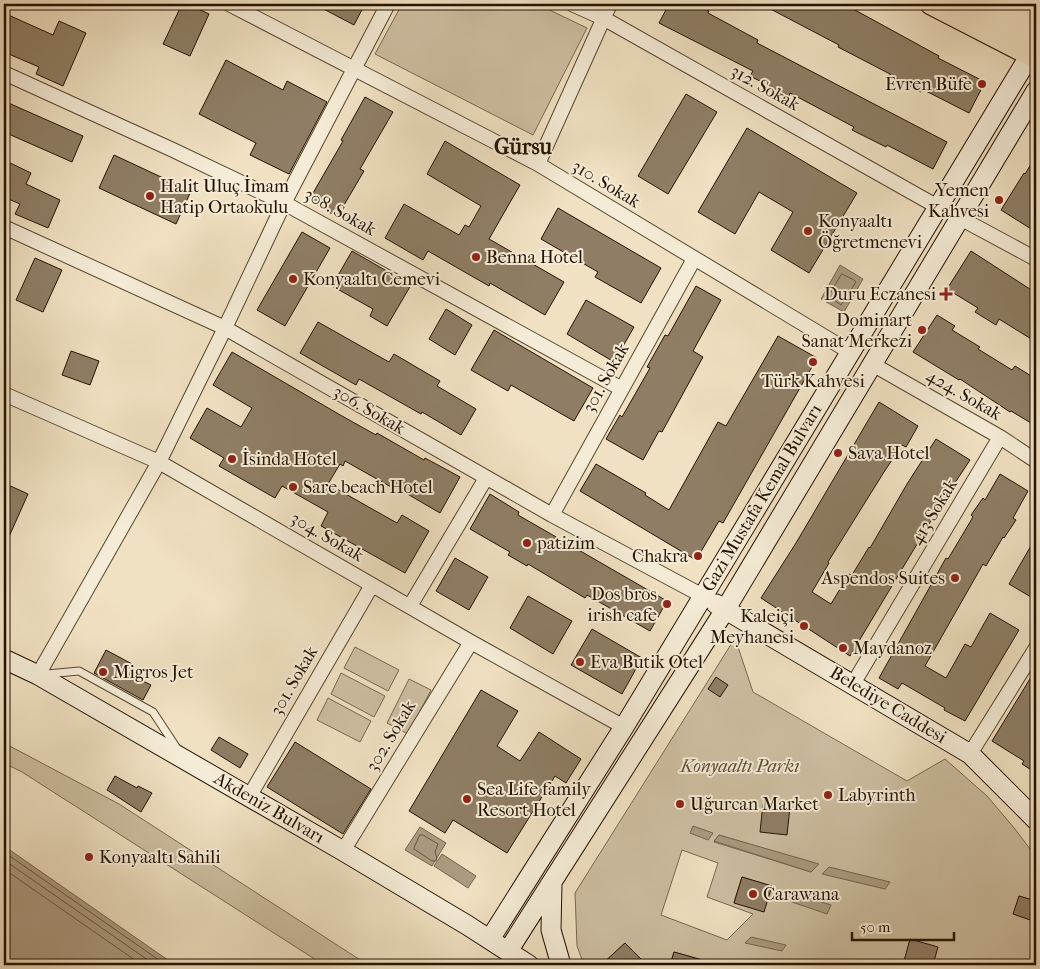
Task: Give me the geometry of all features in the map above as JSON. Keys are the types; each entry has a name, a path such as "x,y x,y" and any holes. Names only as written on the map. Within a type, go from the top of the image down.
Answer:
{"main road":[{"path":"931,4 1035,49"},
{"path":"968,4 1035,49"},
{"path":"1010,4 1036,18"},
{"name":"Gazi Mustafa Kemal Bulvarı","path":"490,939 624,727 1035,49"},
{"name":"Gazi Mustafa Kemal Bulvarı","path":"508,951 725,610 1036,91"},
{"name":"306. Sokak","path":"703,596 725,610"},
{"name":"Belediye Caddesi","path":"725,610 970,754 1036,820"},
{"name":"Akdeniz Bulvarı","path":"4,659 38,675 343,851 490,939 529,965"},
{"path":"624,727 644,738"},
{"path":"552,882 551,930 561,965"}],"street":[{"name":"310. Sokak","path":"229,4 538,164 850,352"},
{"path":"38,675 159,462 284,203 388,4"},
{"name":"312. Sokak","path":"572,4 603,18 938,207"},
{"path":"538,164 610,4"},
{"name":"308. Sokak","path":"4,74 173,150 284,203 622,389"},
{"path":"960,218 1036,259"},
{"name":"306. Sokak","path":"4,227 225,328 486,478 703,596"},
{"name":"301. Sokak","path":"552,515 694,259"},
{"name":"424. Sokak","path":"872,364 1036,461"},
{"name":"304. Sokak","path":"4,394 159,462 471,642 624,727"},
{"name":"413 Sokak","path":"853,684 1000,438"},
{"path":"410,606 486,478"},
{"name":"301. Sokak","path":"249,797 372,585"},
{"name":"302. Sokak","path":"343,851 471,642"},
{"path":"970,754 1036,648"}],"green space":[{"path":"402,4 537,4 587,28 533,135 375,54"},
{"name":"Konyaaltı Parkı","path":"735,638 753,692 907,781 945,759 987,796 1036,857 1036,901 1019,896 1014,914 1036,922 1036,965 933,965 937,947 910,940 903,965 689,965 691,957 674,952 670,965 647,965 625,943 601,965 584,965 577,946 575,893","holes":["719,835 818,865 811,872 714,842","682,850 718,863 707,897 753,914 727,940 661,915","742,877 771,886 734,902"]},
{"path":"355,647 399,670 388,691 344,668"},
{"path":"341,673 385,696 374,717 331,694"},
{"path":"409,679 431,690 408,734 387,723"},
{"path":"328,698 371,721 360,742 317,720"},
{"path":"4,743 119,804 368,965 324,965 22,772 4,763"}],"water":[{"path":"840,265 863,279 844,312 821,299"},
{"path":"693,826 713,833 708,840 690,833"},
{"path":"420,827 446,843 432,866 405,850"},
{"path":"719,835 819,864 811,872 714,841"},
{"path":"4,846 175,965 4,965"},
{"path":"442,854 476,876 468,888 434,866"},
{"path":"829,867 890,882 885,889 822,874"},
{"path":"800,895 831,905 827,914 792,902"},
{"path":"751,937 786,945 782,951 745,943"}],"building":[{"path":"182,4 187,4 209,14 190,56 163,44"},
{"path":"314,4 365,4 354,25"},
{"path":"669,4 695,4 758,40 757,43 947,142 933,169 887,145 886,147 852,130 854,127 790,93 789,96 750,76 753,71 659,23"},
{"path":"761,4 844,4 939,56 938,58 985,82 969,113 922,89 921,92 838,47 839,45"},
{"path":"4,13 53,35 59,21 86,33 63,86 36,74 39,67 4,52"},
{"path":"226,60 283,90 287,81 327,102 289,174 250,155 256,143 199,114"},
{"path":"686,94 717,112 668,194 638,176"},
{"path":"365,97 393,112 360,169 364,171 337,217 309,200 343,141 341,140"},
{"path":"4,101 83,136 72,162 4,132"},
{"path":"747,128 857,193 809,273 771,250 793,212 759,192 735,234 698,212"},
{"path":"445,141 520,185 489,239 564,282 545,315 490,283 489,286 428,251 423,260 385,238 404,204 459,235 465,225 469,227 481,206 427,174"},
{"path":"114,155 191,191 176,224 99,188"},
{"path":"1036,156 1036,232 1001,210"},
{"path":"4,160 31,173 26,184 60,200 48,228 15,214 20,204 4,197"},
{"path":"558,208 661,268 641,303 595,277 598,272 541,239"},
{"name":"Konyaaltı Cemevi","path":"302,232 330,248 285,326 257,310"},
{"path":"352,251 411,285 387,326 370,316 373,309 332,286"},
{"path":"971,251 1036,293 1036,342 999,319 996,325 975,312 978,308 947,289"},
{"path":"35,258 62,270 43,312 16,300"},
{"path":"696,286 721,300 693,351 703,357 662,432 659,431 643,460 606,439 620,415 622,417 650,368 647,367 665,335 668,336"},
{"path":"586,300 634,327 614,362 567,334"},
{"path":"446,309 472,325 455,355 429,339"},
{"path":"937,315 955,326 952,330 980,347 978,349 1012,370 1015,366 1036,379 1036,426 913,352"},
{"path":"318,322 389,362 394,354 440,381 437,386 476,409 461,435 359,379 356,385 300,353"},
{"path":"494,330 593,388 574,421 511,385 508,391 471,370"},
{"path":"778,336 817,358 723,523 719,521 696,560 580,491 596,464 646,493 645,495 669,510 718,422 726,426"},
{"path":"71,351 99,361 90,385 62,375"},
{"path":"232,352 376,435 377,433 424,460 425,458 460,477 440,513 392,485 391,487 345,461 343,466 340,464 328,484 397,523 402,515 429,531 405,573 321,526 328,512 282,486 275,498 219,466 224,458 190,438 207,408 241,427 252,408 213,385"},
{"path":"879,402 918,426 906,447 902,445 884,472 828,562 812,592 831,604 849,574 852,575 870,548 936,439 970,460 941,504 850,656 761,598 796,543"},
{"path":"1000,474 1028,491 1013,518 1016,520 1003,537 986,566 983,564 925,666 946,678 965,644 971,647 990,613 1019,630 965,721 902,683 898,689 879,678 946,558 948,559 973,517 971,515 983,498 985,500"},
{"path":"4,483 28,494 4,548"},
{"path":"490,494 519,512 518,515 667,601 650,631 587,595 585,598 528,564 527,566 508,555 510,552 470,529"},
{"path":"1036,537 1036,600 1009,584"},
{"path":"455,558 488,577 469,610 436,591"},
{"path":"528,596 572,621 553,654 510,628"},
{"path":"592,629 642,658 622,694 571,665"},
{"path":"106,650 134,665 129,674 151,685 143,700 94,673"},
{"path":"1036,669 1036,773 1022,764 1024,761 992,741"},
{"path":"716,677 728,685 720,697 708,689"},
{"path":"481,690 518,711 497,746 520,761 539,732 581,759 566,783 555,776 507,853 453,820 445,833 409,811"},
{"path":"219,737 248,754 240,768 211,750"},
{"path":"295,742 371,789 343,834 267,787"},
{"path":"115,776 137,788 138,786 152,793 141,812 107,790"},
{"path":"763,804 790,807 787,835 760,832"},
{"name":"Carawana","path":"742,877 772,886 764,912 734,903"},
{"path":"1019,896 1036,901 1036,922 1013,914"},
{"path":"910,939 938,947 933,965 903,965"},
{"path":"625,943 647,965 601,965"},
{"path":"674,952 710,962 710,965 670,965"}],"place":[{"name":"Evren Büfe","path":"982,84"},
{"name":"Halit Uluç İmam Hatip Ortaokulu","path":"150,196"},
{"name":"Yemen Kahvesi","path":"999,200"},
{"name":"Konyaaltı Öğretmenevi","path":"808,231"},
{"name":"Benna Hotel","path":"476,257"},
{"name":"Konyaaltı Cemevi","path":"293,279"},
{"name":"Duru Eczanesi","path":"946,294"},
{"name":"Dominart Sanat Merkezi","path":"922,330"},
{"name":"Türk Kahvesi","path":"813,362"},
{"name":"Sava Hotel","path":"838,453"},
{"name":"İsinda Hotel","path":"232,459"},
{"name":"Sare beach Hotel","path":"293,487"},
{"name":"patizim","path":"527,543"},
{"name":"Chakra","path":"698,556"},
{"name":"Aspendos Suites","path":"955,578"},
{"name":"Dos bros irish cafe","path":"667,604"},
{"name":"Kaleiçi Meyhanesi","path":"804,626"},
{"name":"Maydanoz","path":"843,648"},
{"name":"Eva Butik Otel","path":"580,662"},
{"name":"Migros Jet","path":"103,672"},
{"name":"Labyrinth","path":"828,795"},
{"name":"Sea Life family Resort Hotel","path":"467,799"},
{"name":"Uğurcan Market","path":"680,804"},
{"name":"Konyaaltı Sahili","path":"89,857"},
{"name":"Carawana","path":"753,894"}],"district":[{"name":"Gürsu","path":"523,147"}]}
